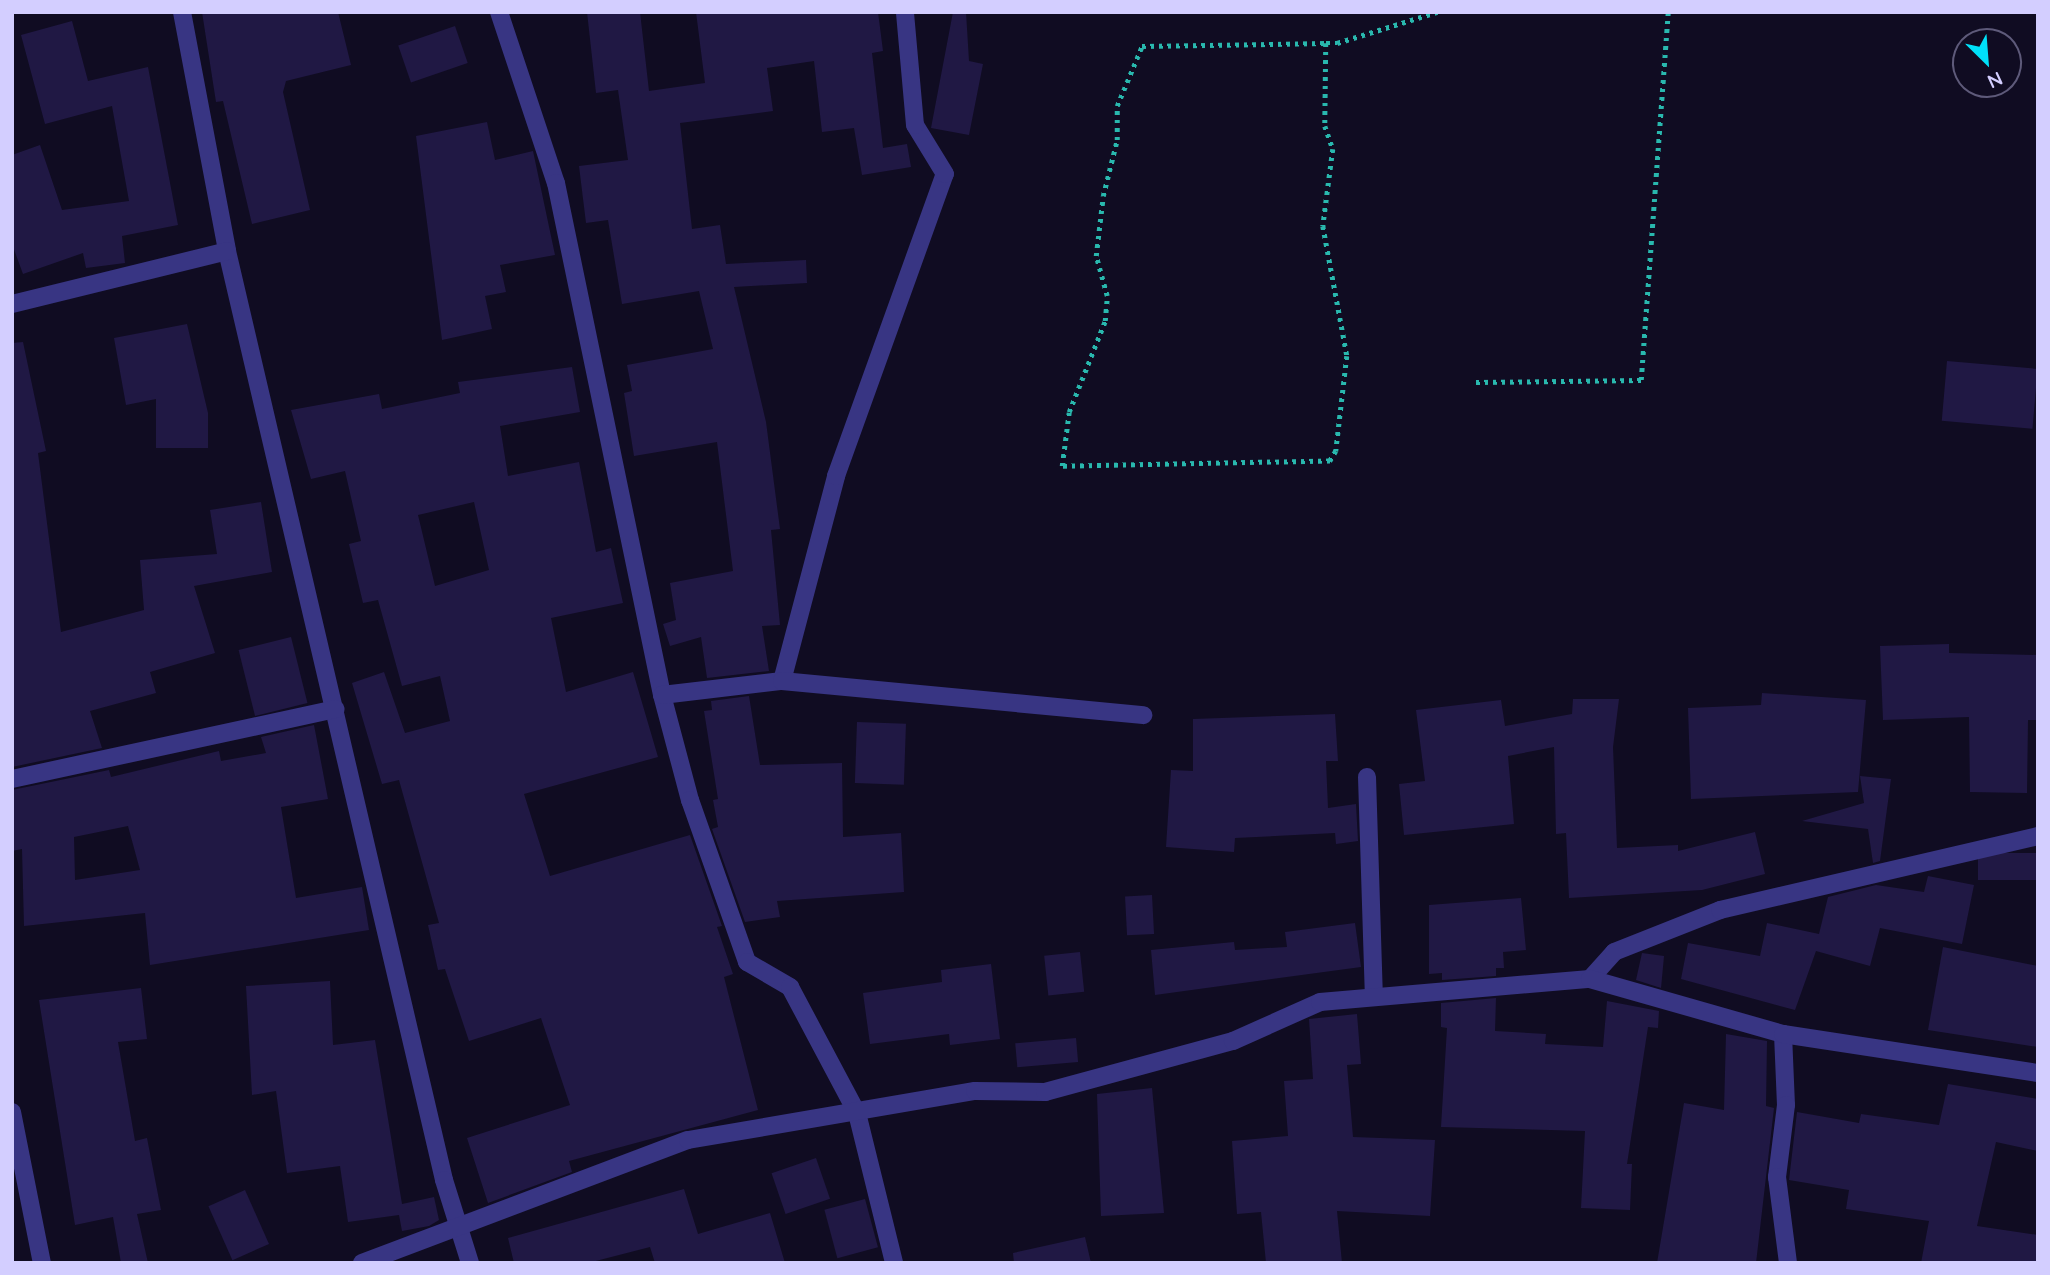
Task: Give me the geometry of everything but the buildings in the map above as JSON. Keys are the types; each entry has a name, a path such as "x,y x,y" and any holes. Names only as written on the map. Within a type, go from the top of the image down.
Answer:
{"street":[{"path":"182,12 227,251 444,1180 470,1263"},
{"path":"499,12 556,183 662,695 747,962 790,987 857,1113 894,1263"},
{"path":"782,681 836,476 945,174 915,125 905,12"},
{"path":"12,304 227,251"},
{"path":"662,695 782,681 1143,715"},
{"path":"12,779 336,709"},
{"path":"1367,777 1374,997"},
{"path":"1590,979 1614,952 1720,910 2038,836"},
{"path":"362,1263 387,1248 460,1228 688,1140 975,1091 1045,1092 1233,1041 1320,1002 1590,979 1783,1034 2038,1073"},
{"path":"1783,1034 1786,1105 1777,1177 1788,1263"},
{"path":"12,1112 41,1263"}],"path":[{"path":"1326,43 1325,127 1332,149 1323,226 1347,356 1336,451 1330,461 1062,466 1069,412 1105,321 1107,296 1096,256 1103,196 1117,140 1117,106 1142,46 1326,43 1437,12"},
{"path":"1476,382 1641,380 1668,12"}]}
